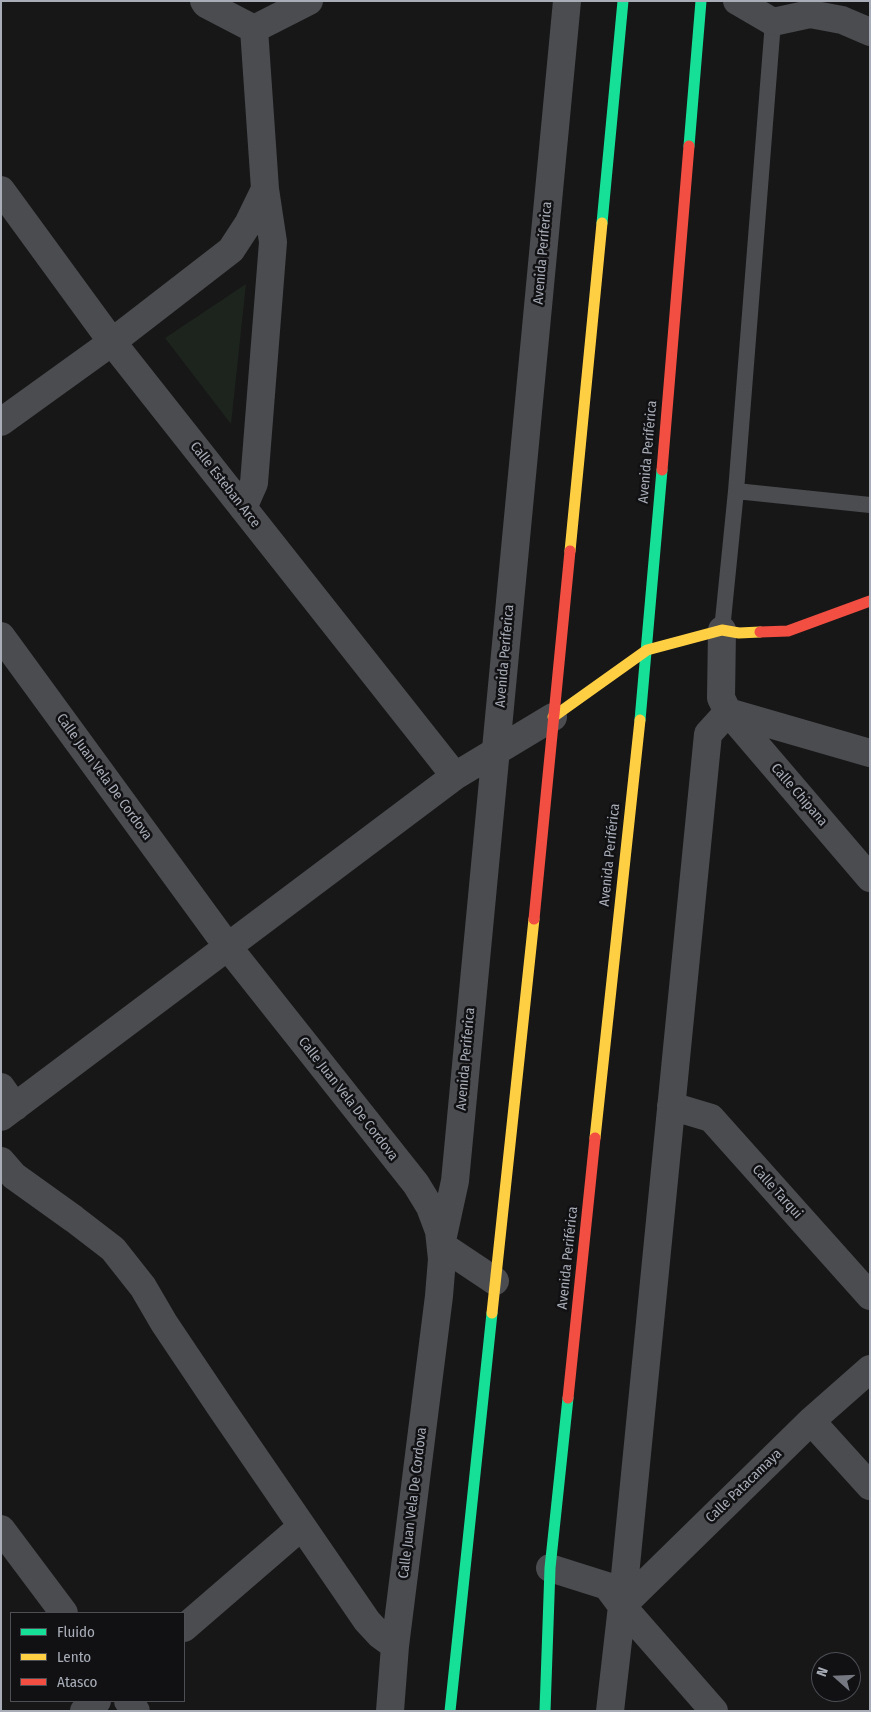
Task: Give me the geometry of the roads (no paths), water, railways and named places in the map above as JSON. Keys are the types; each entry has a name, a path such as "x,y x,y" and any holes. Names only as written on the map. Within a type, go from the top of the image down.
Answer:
{"street":[{"path":"204,1 206,4 254,29"},
{"path":"254,29 309,1"},
{"name":"Avenida Periferica","path":"441,1245 455,1181 567,1"},
{"path":"450,1711 538,883 623,1"},
{"name":"Avenida Periférica","path":"545,1711 550,1568 647,650 701,1"},
{"path":"737,1 773,22 810,14 842,20 870,32"},
{"path":"243,508 254,483 273,242 265,189 254,29"},
{"path":"1,422 112,342 231,250 248,224 265,189"},
{"name":"Calle Esteban Arce","path":"1,190 112,342 455,776"},
{"path":"6,1104 228,947 455,776 553,717 647,650 722,630 739,633 788,631 870,601"},
{"path":"722,630 721,698 728,712 870,753"},
{"name":"Calle Juan Vela De Cordova","path":"1,636 228,947 416,1184 430,1207 439,1231 442,1259 439,1296 395,1646 390,1711"},
{"path":"610,1711 708,734 728,712"},
{"name":"Calle Chipana","path":"728,712 870,878"},
{"name":"Calle Tarqui","path":"671,1106 711,1118 870,1296"},
{"path":"1,1162 14,1176 113,1249 143,1287 164,1323 368,1621 380,1635 395,1646"},
{"path":"441,1245 495,1281"},
{"name":"Calle Patacamaya","path":"622,1606 811,1421 870,1369"},
{"path":"811,1421 870,1486"},
{"path":"185,1627 302,1526"},
{"path":"1,1529 63,1612"},
{"path":"550,1568 607,1586 622,1606 714,1711"},
{"path":"84,1711 96,1702"}],"lane":[{"path":"722,630 736,491 773,22"},
{"path":"736,491 870,505"}]}
